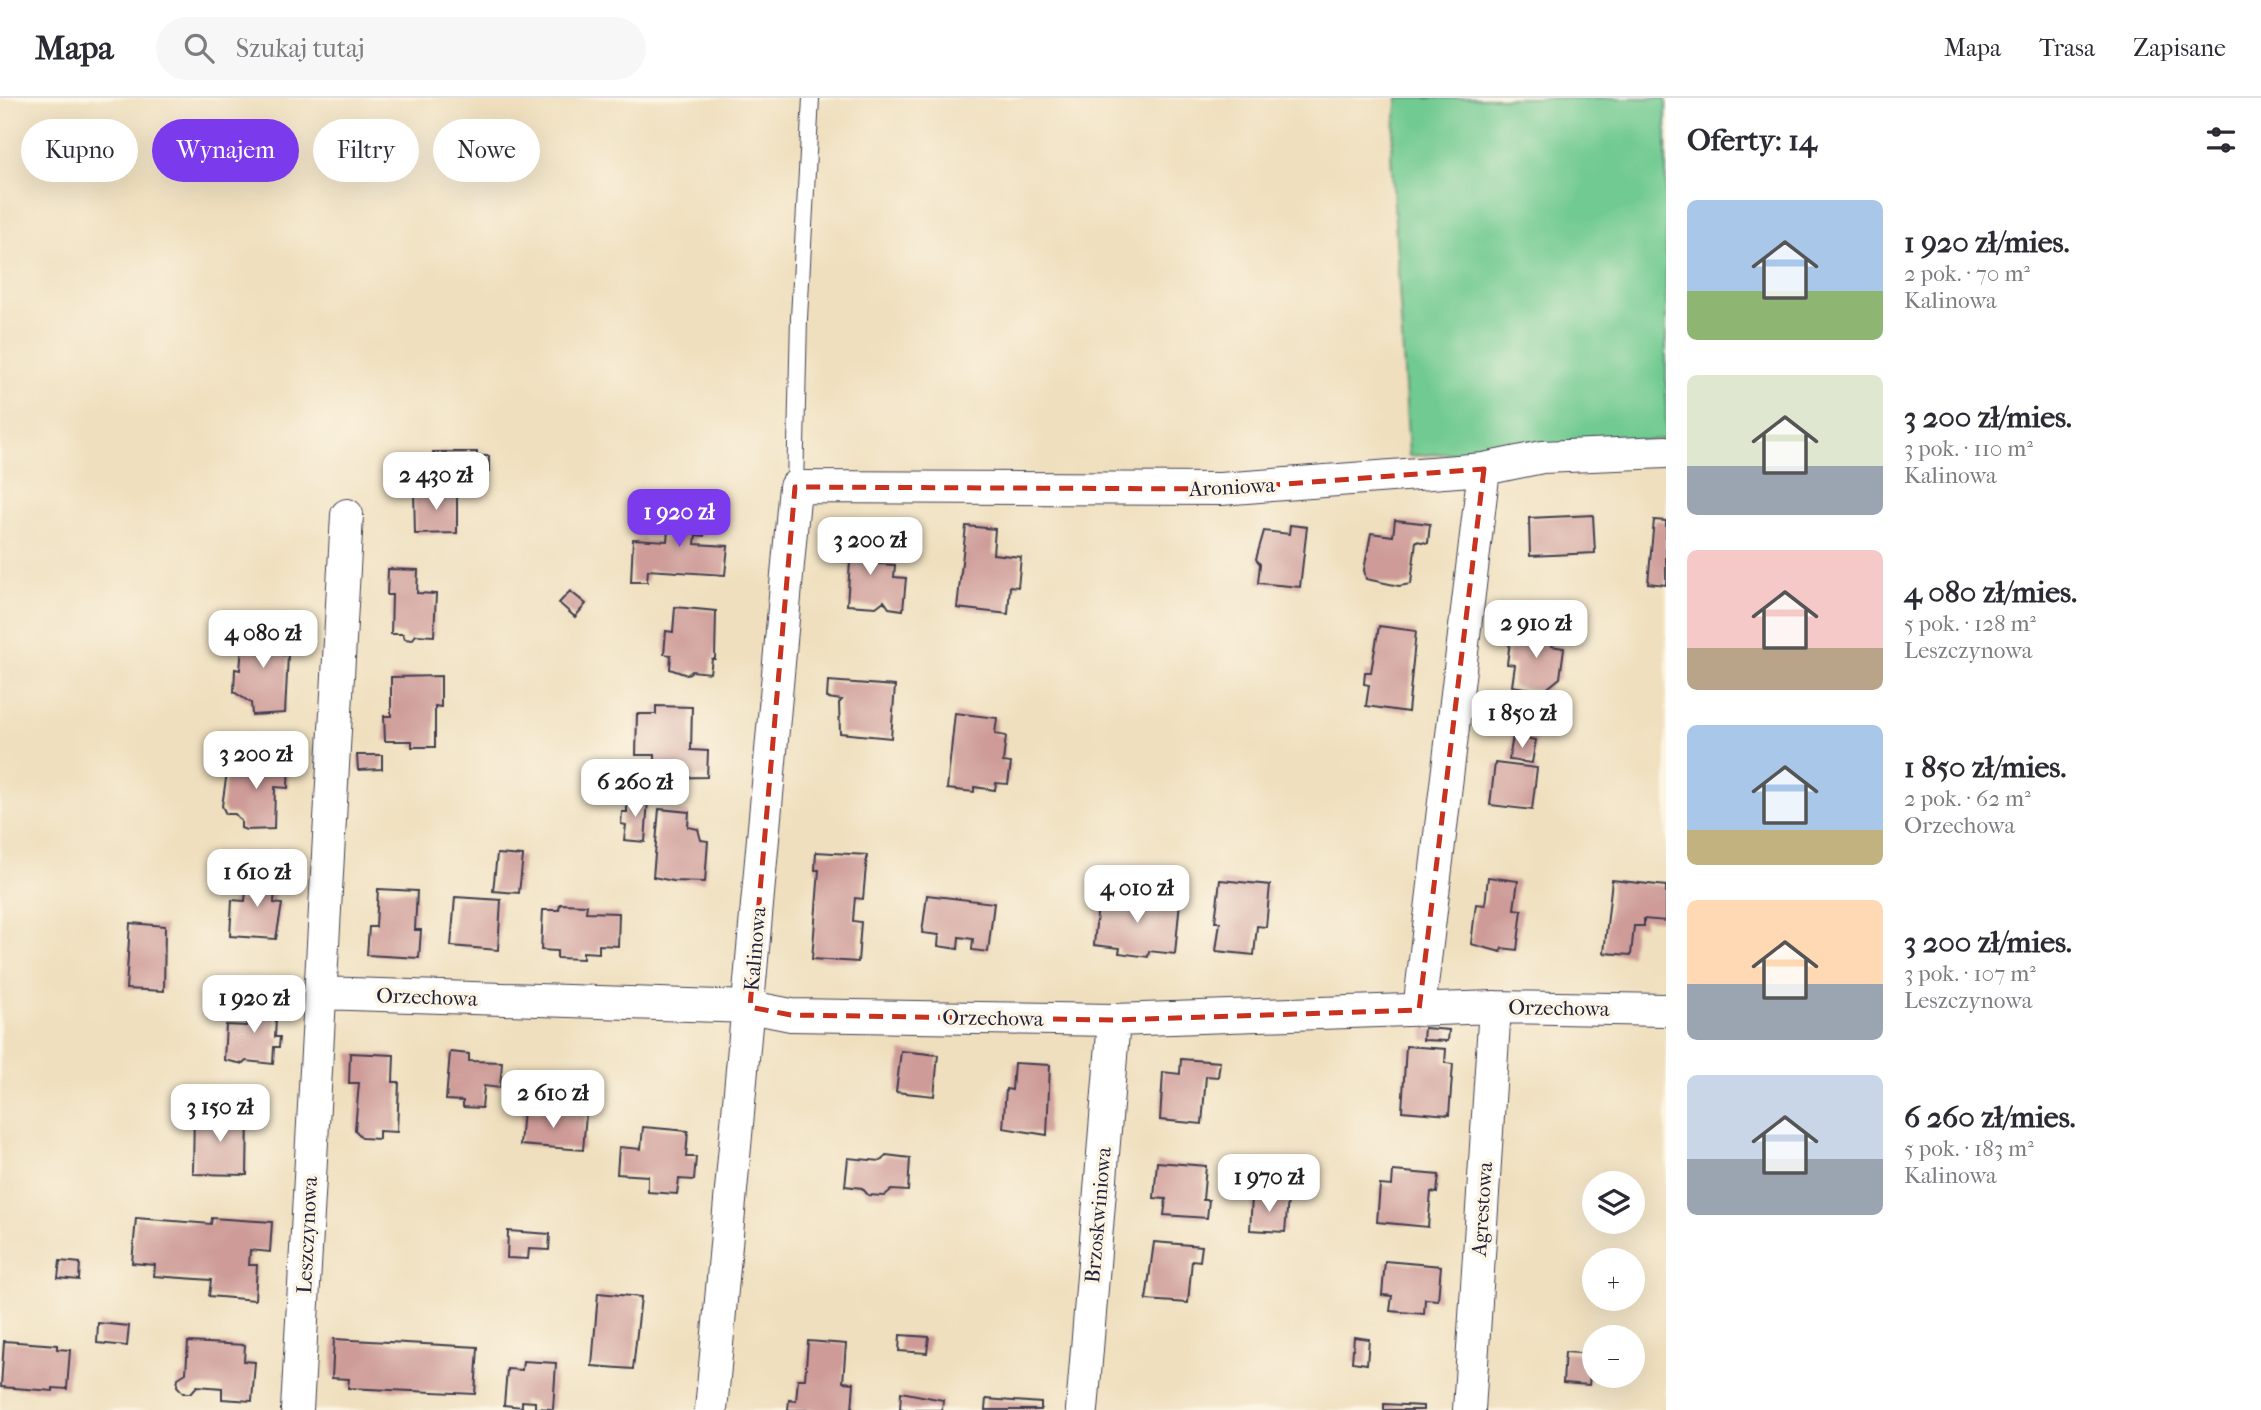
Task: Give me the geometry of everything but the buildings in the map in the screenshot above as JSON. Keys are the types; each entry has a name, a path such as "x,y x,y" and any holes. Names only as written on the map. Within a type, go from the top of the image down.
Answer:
{"street":[{"name":"Aroniowa","path":"795,487 1220,489 1484,469 1542,457 1666,452"},
{"path":"1419,1010 1484,469"},
{"name":"Kalinowa","path":"712,1410 795,487"},
{"name":"Leszczynowa","path":"297,1410 347,515"},
{"name":"Orzechowa","path":"320,993 750,1007 791,1015 1114,1020 1495,1007 1666,1010"},
{"name":"Agrestowa","path":"1469,1410 1495,1007"},
{"name":"Brzoskwiniowa","path":"1082,1410 1114,1020"}],"lane":[{"path":"795,487 799,318 811,98"}],"highlighted area":[{"path":"1484,469 1419,1010 1114,1020 791,1015 750,1007 795,487 1220,489"}],"green space":[{"path":"1398,98 1666,98 1666,439 1409,456 1391,153"}]}
